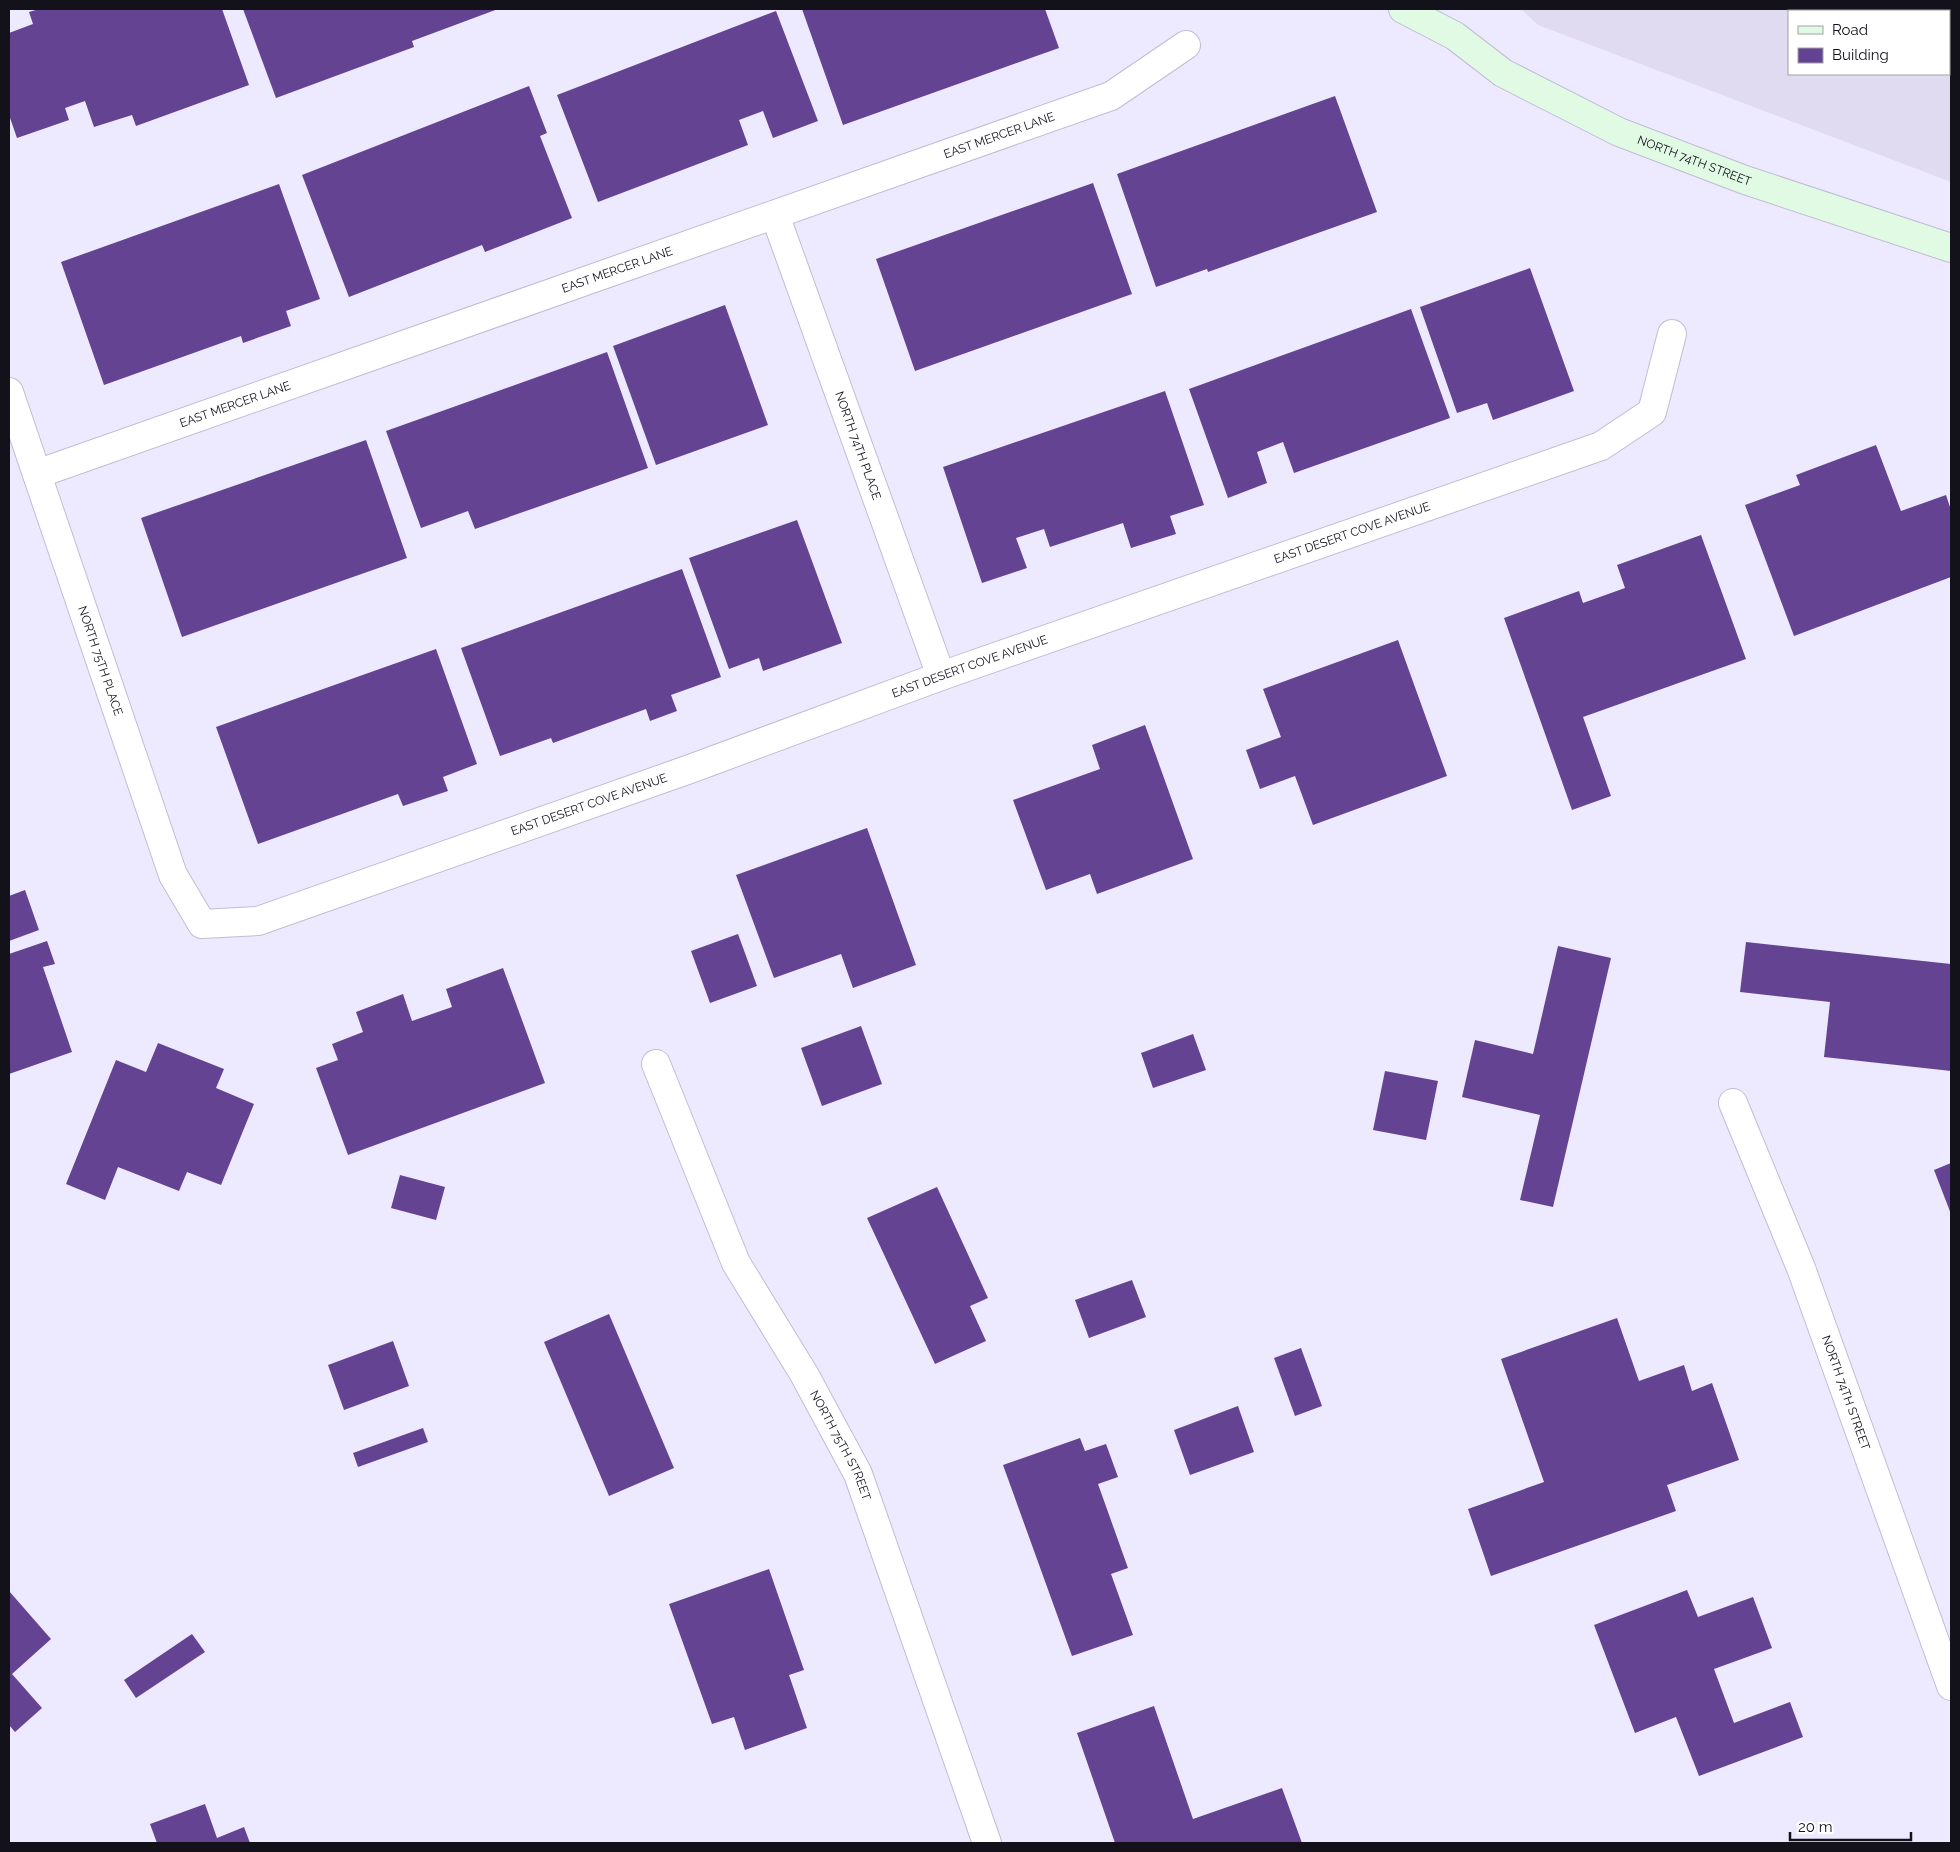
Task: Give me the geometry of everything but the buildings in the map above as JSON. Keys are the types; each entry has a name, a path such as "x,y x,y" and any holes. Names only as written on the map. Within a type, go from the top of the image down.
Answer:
{"street":[{"name":"NORTH 74TH STREET","path":"1403,9 1455,36 1503,73 1619,132 1745,180 1951,248"},
{"path":"1444,9 1455,36"},
{"name":"EAST MERCER LANE","path":"37,474 1111,96 1186,45"},
{"name":"NORTH 74TH PLACE","path":"775,215 941,676"},
{"name":"EAST DESERT COVE AVENUE","path":"202,924 258,920 690,769 941,676 1601,446 1652,412 1672,334"},
{"name":"NORTH 75TH PLACE","path":"9,392 173,875 202,924"},
{"name":"NORTH 75TH STREET","path":"656,1064 736,1262 804,1374 858,1474 986,1843"},
{"name":"NORTH 74TH STREET","path":"1733,1103 1801,1268 1951,1686"}],"shaded area":[{"path":"1521,9 1951,9 1951,182 1538,25"}]}
